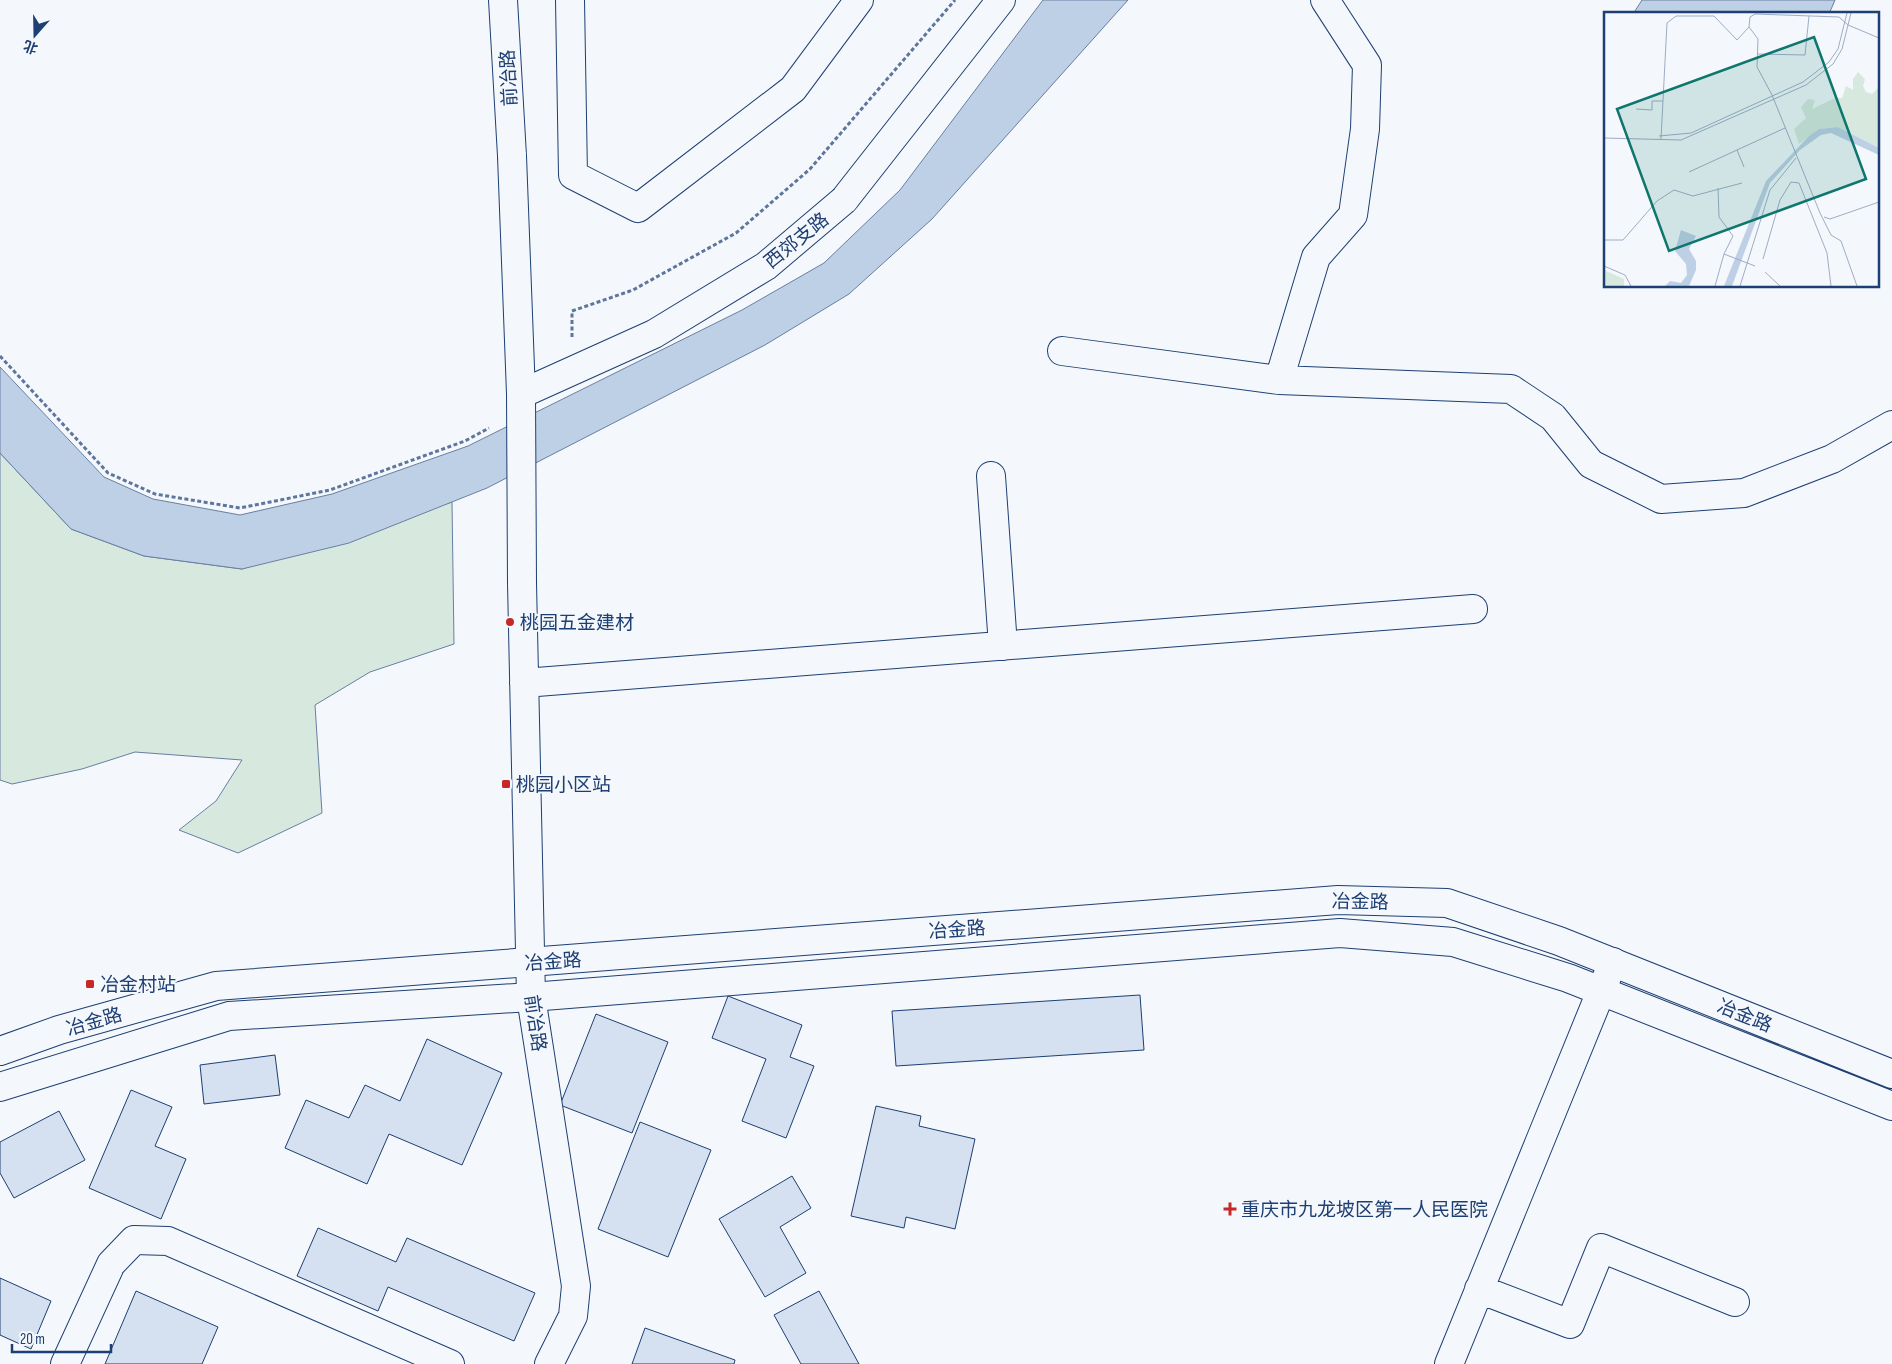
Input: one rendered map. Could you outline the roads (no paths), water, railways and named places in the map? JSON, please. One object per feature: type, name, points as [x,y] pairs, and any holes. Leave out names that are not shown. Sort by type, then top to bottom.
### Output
[{"type":"street","name":"前冶路","points":[[503,0],[512,156],[521,394],[522,584],[531,997],[576,1286],[573,1316],[549,1364]]},
{"type":"street","points":[[570,0],[573,175],[638,208],[794,89],[859,0]]},
{"type":"street","name":"西郊支路","points":[[521,394],[654,334],[766,266],[844,200],[1001,0]]},
{"type":"street","points":[[1279,380],[1316,257],[1354,215],[1365,129],[1366,65],[1325,0]]},
{"type":"street","points":[[1062,351],[1279,380],[1511,389],[1553,418],[1591,464],[1661,499],[1744,493],[1832,459],[1892,425]]},
{"type":"street","points":[[990,476],[1004,646]]},
{"type":"street","points":[[524,683],[1473,609]]},
{"type":"street","name":"冶金路","points":[[0,1051],[59,1030],[216,986],[1338,900],[1446,904],[1559,941],[1892,1074]]},
{"type":"street","name":"冶金路","points":[[0,1087],[229,1016],[531,997],[1340,933],[1452,942],[1568,978],[1892,1106]]},
{"type":"street","points":[[1448,1364],[1613,962]]},
{"type":"street","points":[[65,1364],[111,1264],[134,1240],[168,1241],[450,1364]]},
{"type":"street","points":[[1479,1289],[1570,1324],[1601,1248],[1735,1302]]},
{"type":"water","points":[[1043,0],[1128,0],[932,219],[849,294],[765,345],[487,488],[349,543],[242,569],[144,556],[71,529],[0,453],[0,367],[104,477],[153,499],[240,515],[332,494],[468,446],[742,310],[824,263],[900,190]]},
{"type":"water","points":[[1642,0],[1835,0],[1830,12],[1634,12]]},
{"type":"place","name":"桃园五金建材","points":[[510,622]]},
{"type":"place","name":"桃园小区站","points":[[506,784]]},
{"type":"place","name":"冶金村站","points":[[90,984]]},
{"type":"place","name":"重庆市九龙坡区第一人民医院","points":[[1230,1209]]}]
